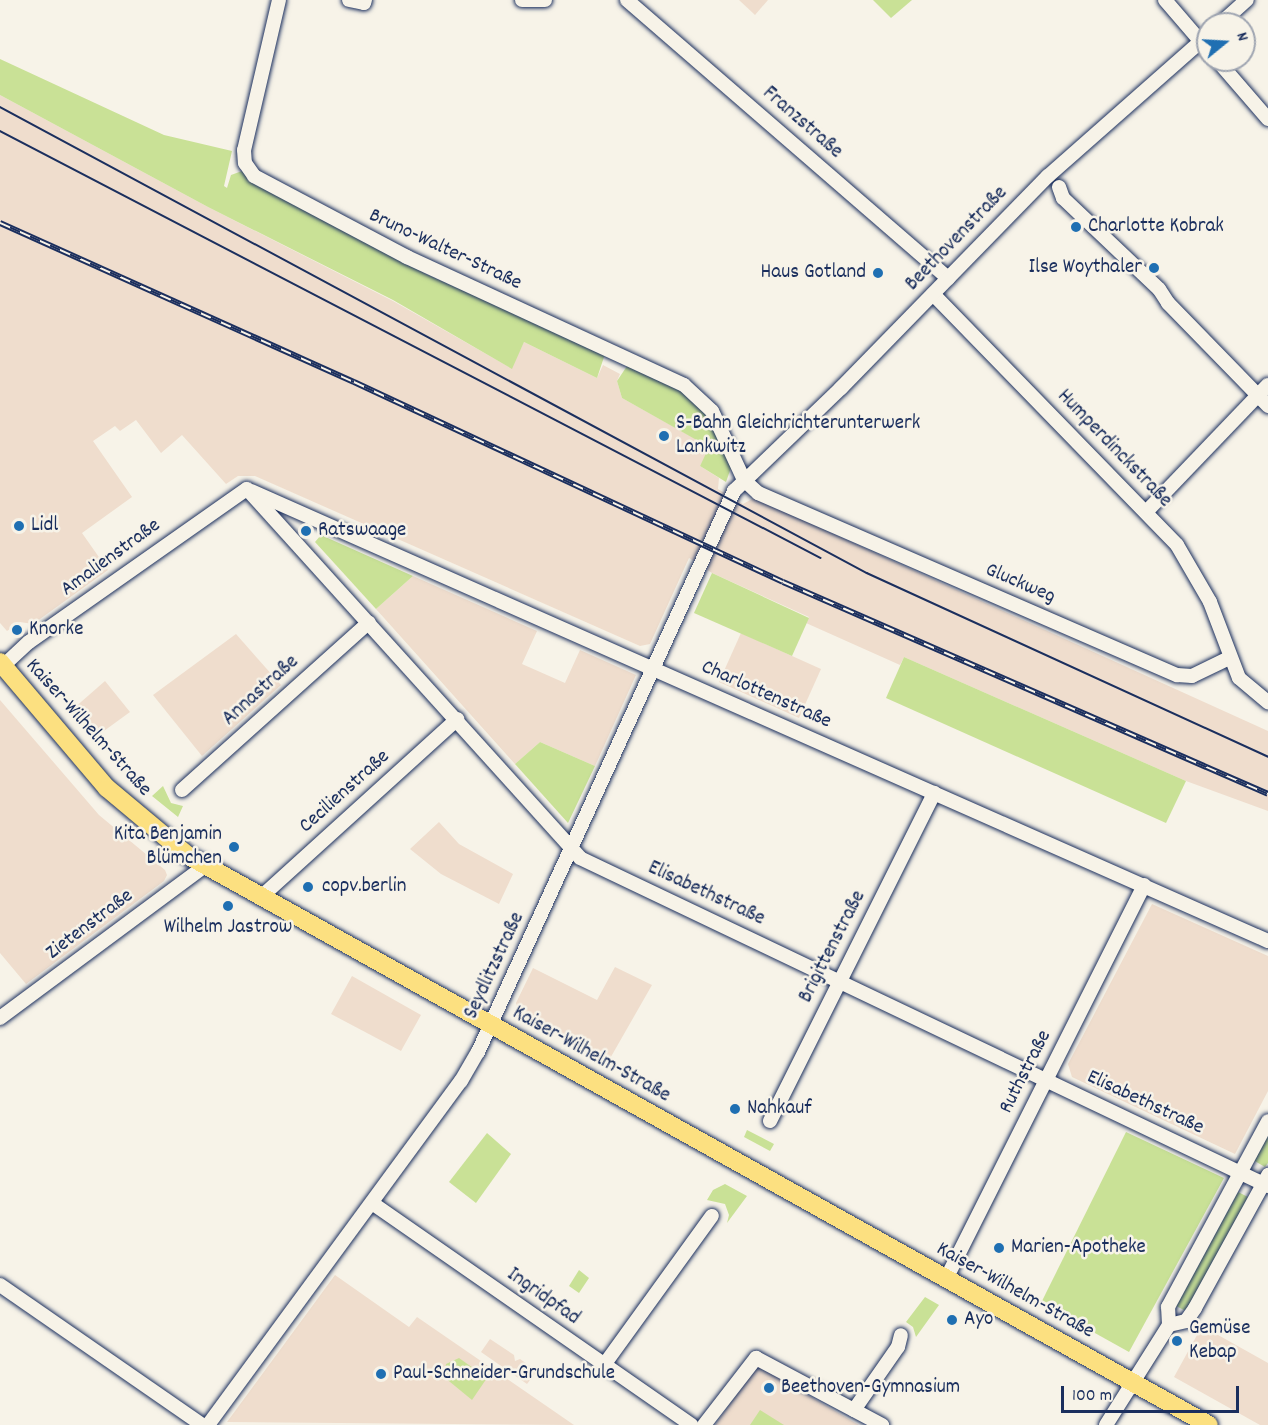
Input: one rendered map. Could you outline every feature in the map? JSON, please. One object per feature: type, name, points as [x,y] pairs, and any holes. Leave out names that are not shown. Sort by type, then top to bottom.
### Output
[{"type":"main road","name":"Kaiser-Wilhelm-Straße","points":[[2,664],[112,793],[156,832],[205,866],[1209,1425]]},
{"type":"street","name":"Bruno-Walter-Straße","points":[[279,0],[244,150],[245,163],[254,176],[407,258],[684,385],[718,422],[744,480]]},
{"type":"street","points":[[349,0],[364,3],[365,0]]},
{"type":"street","points":[[522,0],[545,0]]},
{"type":"street","name":"Franzstraße","points":[[627,0],[948,278]]},
{"type":"street","points":[[1165,0],[1196,32]]},
{"type":"street","points":[[1234,12],[1247,0]]},
{"type":"street","name":"Beethovenstraße","points":[[744,480],[933,294],[1048,176],[1196,50]]},
{"type":"street","points":[[1227,72],[1268,119]]},
{"type":"street","points":[[1048,176],[1059,187],[1063,198],[1101,236],[1110,239],[1265,394],[1146,512]]},
{"type":"street","name":"Humperdinckstraße","points":[[933,294],[1177,545],[1196,574],[1229,658]]},
{"type":"street","name":"Seydlitzstraße","points":[[208,1425],[461,1081],[491,1026],[734,491],[744,480]]},
{"type":"street","name":"Gluckweg","points":[[744,480],[758,493],[1166,670],[1192,676],[1229,658]]},
{"type":"street","name":"Charlottenstraße","points":[[247,489],[1268,940]]},
{"type":"street","name":"Elisabethstraße","points":[[247,489],[457,719],[580,858],[1241,1173],[1266,1181]]},
{"type":"street","name":"Amalienstraße","points":[[2,664],[46,630],[247,489]]},
{"type":"street","name":"Annastraße","points":[[182,790],[369,622]]},
{"type":"street","points":[[1229,658],[1239,678],[1268,702]]},
{"type":"street","name":"Cecilienstraße","points":[[261,897],[457,719]]},
{"type":"street","name":"Brigittenstraße","points":[[770,1121],[934,793]]},
{"type":"street","name":"Zietenstraße","points":[[0,1018],[205,866]]},
{"type":"street","name":"Ruthstraße","points":[[946,1279],[1144,885]]},
{"type":"street","points":[[1106,1425],[1169,1325],[1168,1307],[1268,1121]]},
{"type":"street","points":[[1169,1325],[1186,1321],[1195,1308],[1266,1181]]},
{"type":"street","name":"Ingridpfad","points":[[372,1203],[691,1425]]},
{"type":"street","points":[[604,1365],[712,1216]]},
{"type":"street","points":[[0,1285],[202,1425]]},
{"type":"street","points":[[854,1410],[898,1347],[901,1335]]},
{"type":"street","points":[[704,1425],[756,1358],[882,1425]]},
{"type":"shaded area","points":[[739,0],[768,0],[755,15]]},
{"type":"shaded area","points":[[0,95],[208,207],[393,301],[511,368],[524,342],[597,378],[603,365],[620,374],[617,381],[622,398],[710,447],[700,466],[719,478],[718,489],[743,504],[754,498],[1268,731],[1268,811],[1186,781],[904,657],[900,665],[806,623],[809,617],[712,573],[689,558],[650,644],[640,646],[255,476],[238,476],[226,484],[182,435],[161,453],[136,420],[120,431],[115,426],[93,441],[132,497],[82,533],[108,570],[33,624],[20,622],[7,631],[0,623]]},
{"type":"shaded area","points":[[413,576],[537,631],[522,664],[565,683],[580,650],[636,675],[595,766],[540,742],[515,764],[376,609]]},
{"type":"shaded area","points":[[741,633],[821,669],[799,718],[719,682]]},
{"type":"shaded area","points":[[236,634],[281,685],[202,756],[153,695]]},
{"type":"shaded area","points":[[105,681],[130,712],[97,736],[73,709]]},
{"type":"shaded area","points":[[0,700],[99,815],[165,870],[167,875],[164,881],[26,984],[0,953]]},
{"type":"shaded area","points":[[439,822],[459,844],[513,874],[499,904],[441,874],[410,849]]},
{"type":"shaded area","points":[[1152,904],[1268,956],[1268,1091],[1235,1154],[1072,1077],[1068,1064]]},
{"type":"shaded area","points":[[615,967],[652,985],[608,1062],[518,1010],[516,1003],[533,968],[597,1000]]},
{"type":"shaded area","points":[[352,976],[421,1015],[401,1051],[331,1014]]},
{"type":"shaded area","name":"Paul-Schneider-Grundschule","points":[[335,1275],[409,1327],[417,1317],[574,1425],[227,1422]]},
{"type":"shaded area","points":[[1202,1326],[1268,1363],[1268,1425],[1260,1425],[1174,1377]]},
{"type":"shaded area","points":[[490,1339],[514,1355],[515,1361],[520,1359],[537,1371],[527,1384],[481,1352]]},
{"type":"shaded area","name":"Beethoven-Gymnasium","points":[[758,1365],[770,1373],[859,1425],[715,1425]]},
{"type":"green space","points":[[873,0],[912,0],[891,18]]},
{"type":"green space","points":[[0,59],[164,135],[232,151],[224,186],[227,188],[231,175],[242,171],[250,181],[426,274],[605,354],[597,378],[524,342],[512,369],[393,300],[208,207],[0,95]]},
{"type":"green space","points":[[627,366],[676,386],[709,415],[732,465],[726,482],[700,466],[709,447],[622,398],[617,381]]},
{"type":"green space","points":[[321,535],[413,576],[376,609],[315,542]]},
{"type":"green space","points":[[712,573],[809,618],[792,656],[694,613]]},
{"type":"green space","points":[[904,657],[1186,781],[1166,823],[886,698]]},
{"type":"green space","points":[[540,742],[595,766],[568,823],[515,764]]},
{"type":"green space","points":[[163,786],[171,803],[183,806],[178,817],[152,796]]},
{"type":"green space","points":[[747,1130],[774,1144],[770,1151],[744,1137]]},
{"type":"green space","points":[[1268,1131],[1268,1163],[1265,1167],[1253,1160]]},
{"type":"green space","points":[[1126,1132],[1224,1178],[1129,1352],[1041,1303]]},
{"type":"green space","points":[[487,1133],[511,1154],[476,1203],[449,1182]]},
{"type":"green space","points":[[725,1184],[747,1196],[727,1223],[729,1215],[725,1204],[707,1200],[713,1190]]},
{"type":"green space","points":[[1238,1192],[1248,1197],[1186,1311],[1176,1306]]},
{"type":"green space","points":[[579,1270],[589,1278],[579,1293],[569,1286]]},
{"type":"green space","points":[[925,1297],[939,1305],[916,1337],[913,1327],[906,1322]]},
{"type":"green space","points":[[459,1358],[487,1378],[472,1400],[444,1377],[446,1364]]},
{"type":"green space","points":[[760,1410],[784,1425],[750,1425]]},
{"type":"tram line","points":[[0,107],[867,573],[1268,757]]},
{"type":"tram line","points":[[0,131],[821,558]]},
{"type":"railway","points":[[0,223],[354,382],[783,582],[1268,794]]},
{"type":"place","name":"Charlotte Kobrak","points":[[1076,227]]},
{"type":"place","name":"Ilse Woythaler","points":[[1154,268]]},
{"type":"place","name":"Haus Gotland","points":[[878,273]]},
{"type":"place","name":"S-Bahn Gleichrichterunterwerk Lankwitz","points":[[664,436]]},
{"type":"place","name":"Lidl","points":[[19,526]]},
{"type":"place","name":"Ratswaage","points":[[306,531]]},
{"type":"place","name":"Knorke","points":[[17,630]]},
{"type":"place","name":"Kita Benjamin Blümchen","points":[[234,847]]},
{"type":"place","name":"copv.berlin","points":[[308,887]]},
{"type":"place","name":"Wilhelm Jastrow","points":[[228,906]]},
{"type":"place","name":"Nahkauf","points":[[735,1109]]},
{"type":"place","name":"Marien-Apotheke","points":[[999,1248]]},
{"type":"place","name":"Ayo","points":[[952,1320]]},
{"type":"place","name":"Gemüse Kebap","points":[[1177,1341]]},
{"type":"place","name":"Paul-Schneider-Grundschule","points":[[381,1374]]},
{"type":"place","name":"Beethoven-Gymnasium","points":[[769,1388]]}]
